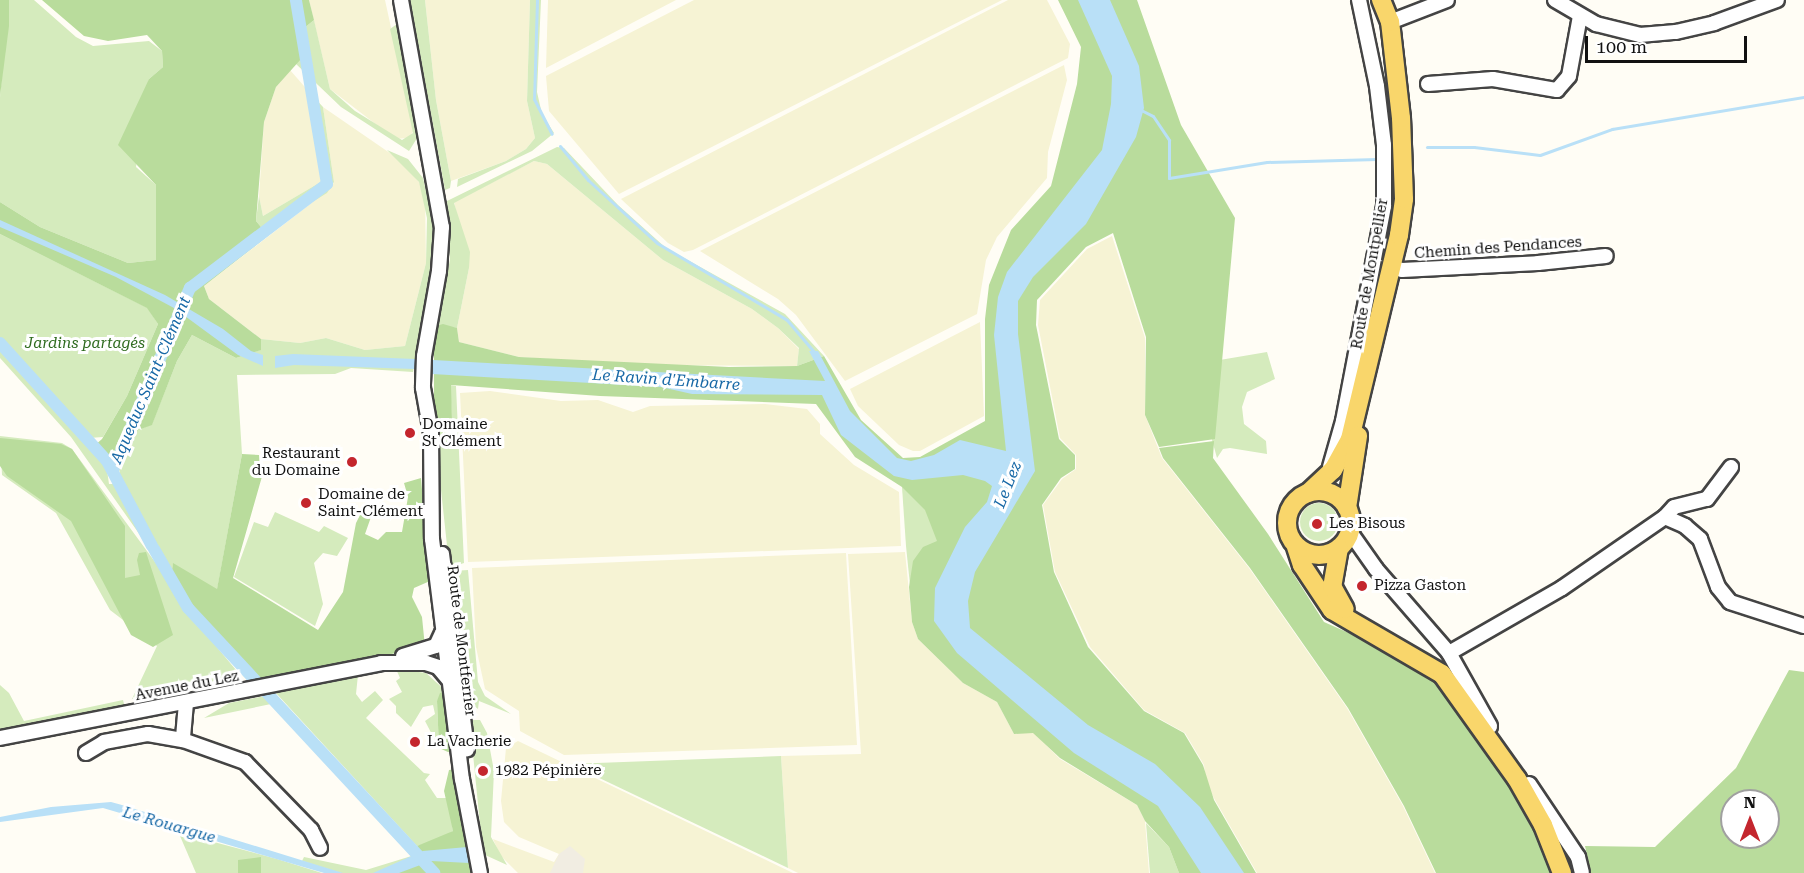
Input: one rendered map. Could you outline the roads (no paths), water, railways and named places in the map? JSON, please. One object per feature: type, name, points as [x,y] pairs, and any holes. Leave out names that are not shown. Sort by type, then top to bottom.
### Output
[{"type":"main road","name":"Route de Montpellier","points":[[1308,493],[1328,475],[1350,440],[1364,391],[1392,267],[1404,199],[1401,118],[1390,22],[1381,0]]},
{"type":"main road","name":"Route de Montpellier","points":[[1347,508],[1364,391]]},
{"type":"main road","points":[[1364,631],[1338,602],[1332,586],[1339,548],[1350,532],[1347,508],[1326,492],[1308,493],[1288,512],[1287,531],[1302,565],[1332,610],[1364,631],[1416,656],[1442,674],[1517,780],[1543,825],[1562,873]]},
{"type":"main road","points":[[1296,547],[1322,556],[1339,548]]},
{"type":"street","name":"Route de Montferrier","points":[[401,0],[442,227],[439,271],[424,356],[423,381],[429,407],[432,495],[449,655],[448,680],[465,794],[473,826]]},
{"type":"street","name":"Route de Montpellier","points":[[1328,475],[1342,421],[1385,196],[1384,145],[1377,86],[1359,0]]},
{"type":"street","points":[[1555,0],[1580,15],[1617,32],[1658,35],[1714,23],[1759,3],[1776,0]]},
{"type":"street","points":[[1390,22],[1439,1]]},
{"type":"street","points":[[1428,84],[1493,79],[1557,90],[1569,76],[1580,15]]},
{"type":"street","name":"Chemin des Pendances","points":[[1392,267],[1402,270],[1538,263],[1606,256]]},
{"type":"street","points":[[1449,653],[1562,588],[1665,517],[1674,507],[1707,499],[1731,467]]},
{"type":"street","name":"Route de Montferrier","points":[[432,495],[432,539],[442,630],[460,690],[473,826],[480,871]]},
{"type":"street","points":[[1665,517],[1685,526],[1700,539],[1718,587],[1730,602],[1804,626]]},
{"type":"street","points":[[1350,532],[1370,562],[1449,653],[1480,712],[1578,857],[1582,873]]},
{"type":"street","points":[[442,630],[439,644],[427,656],[442,669],[448,680]]},
{"type":"street","name":"Avenue du Lez","points":[[0,738],[381,663],[449,655]]},
{"type":"street","points":[[183,740],[186,703]]},
{"type":"street","points":[[86,753],[104,742],[148,734],[183,740],[245,762],[310,830],[320,848]]},
{"type":"water","points":[[1078,0],[1110,0],[1139,66],[1144,108],[1136,137],[1086,224],[1033,277],[1018,301],[1018,334],[1035,471],[975,572],[968,601],[970,628],[1088,725],[1155,764],[1200,807],[1244,873],[1201,873],[1158,806],[1074,753],[957,653],[934,621],[935,588],[965,527],[987,502],[992,486],[985,481],[963,475],[912,480],[894,476],[841,435],[822,395],[692,394],[661,387],[432,374],[433,360],[825,381],[809,351],[818,351],[850,411],[897,458],[911,461],[934,455],[960,440],[1006,451],[994,335],[998,297],[1007,272],[1102,150],[1111,104],[1112,76]]},
{"type":"water","points":[[0,220],[165,295],[223,329],[251,351],[263,355],[263,366],[238,355],[174,308],[116,277],[0,227]]},
{"type":"water","points":[[293,354],[415,359],[415,369],[294,365],[275,368],[275,356]]},
{"type":"water","name":"Le Rouargue","points":[[111,802],[343,873],[324,873],[103,808],[0,822],[0,817],[51,807]]},
{"type":"water","points":[[467,847],[469,863],[431,861],[399,873],[373,873],[423,851]]},
{"type":"waterway","name":"Aqueduc Saint-Clément","points":[[113,470],[190,288],[327,184],[296,0]]},
{"type":"waterway","points":[[537,0],[534,99],[552,134]]},
{"type":"waterway","points":[[1427,147],[1474,147],[1540,155],[1612,129],[1804,97]]},
{"type":"waterway","points":[[1141,110],[1153,116],[1169,140],[1169,178],[1267,162],[1377,159]]},
{"type":"waterway","points":[[560,146],[588,180],[657,243],[787,320],[814,352]]},
{"type":"waterway","name":"Aqueduc Saint-Clément","points":[[0,343],[107,461],[152,546]]},
{"type":"waterway","name":"Aqueduc Saint-Clément","points":[[154,549],[188,608],[434,873]]},
{"type":"place","name":"Domaine St Clément","points":[[410,433]]},
{"type":"place","name":"Restaurant du Domaine","points":[[352,462]]},
{"type":"place","name":"Domaine de Saint-Clément","points":[[306,503]]},
{"type":"place","name":"Les Bisous","points":[[1317,524]]},
{"type":"place","name":"Pizza Gaston","points":[[1362,586]]},
{"type":"place","name":"La Vacherie","points":[[415,742]]},
{"type":"place","name":"1982 Pépinière","points":[[483,771]]},
{"type":"park label","name":"Jardins partagés","points":[[85,344]]},
{"type":"water label","name":"Le Ravin d'Embarre","points":[[666,380]]},
{"type":"water label","name":"Le Lez","points":[[1008,485]]}]
